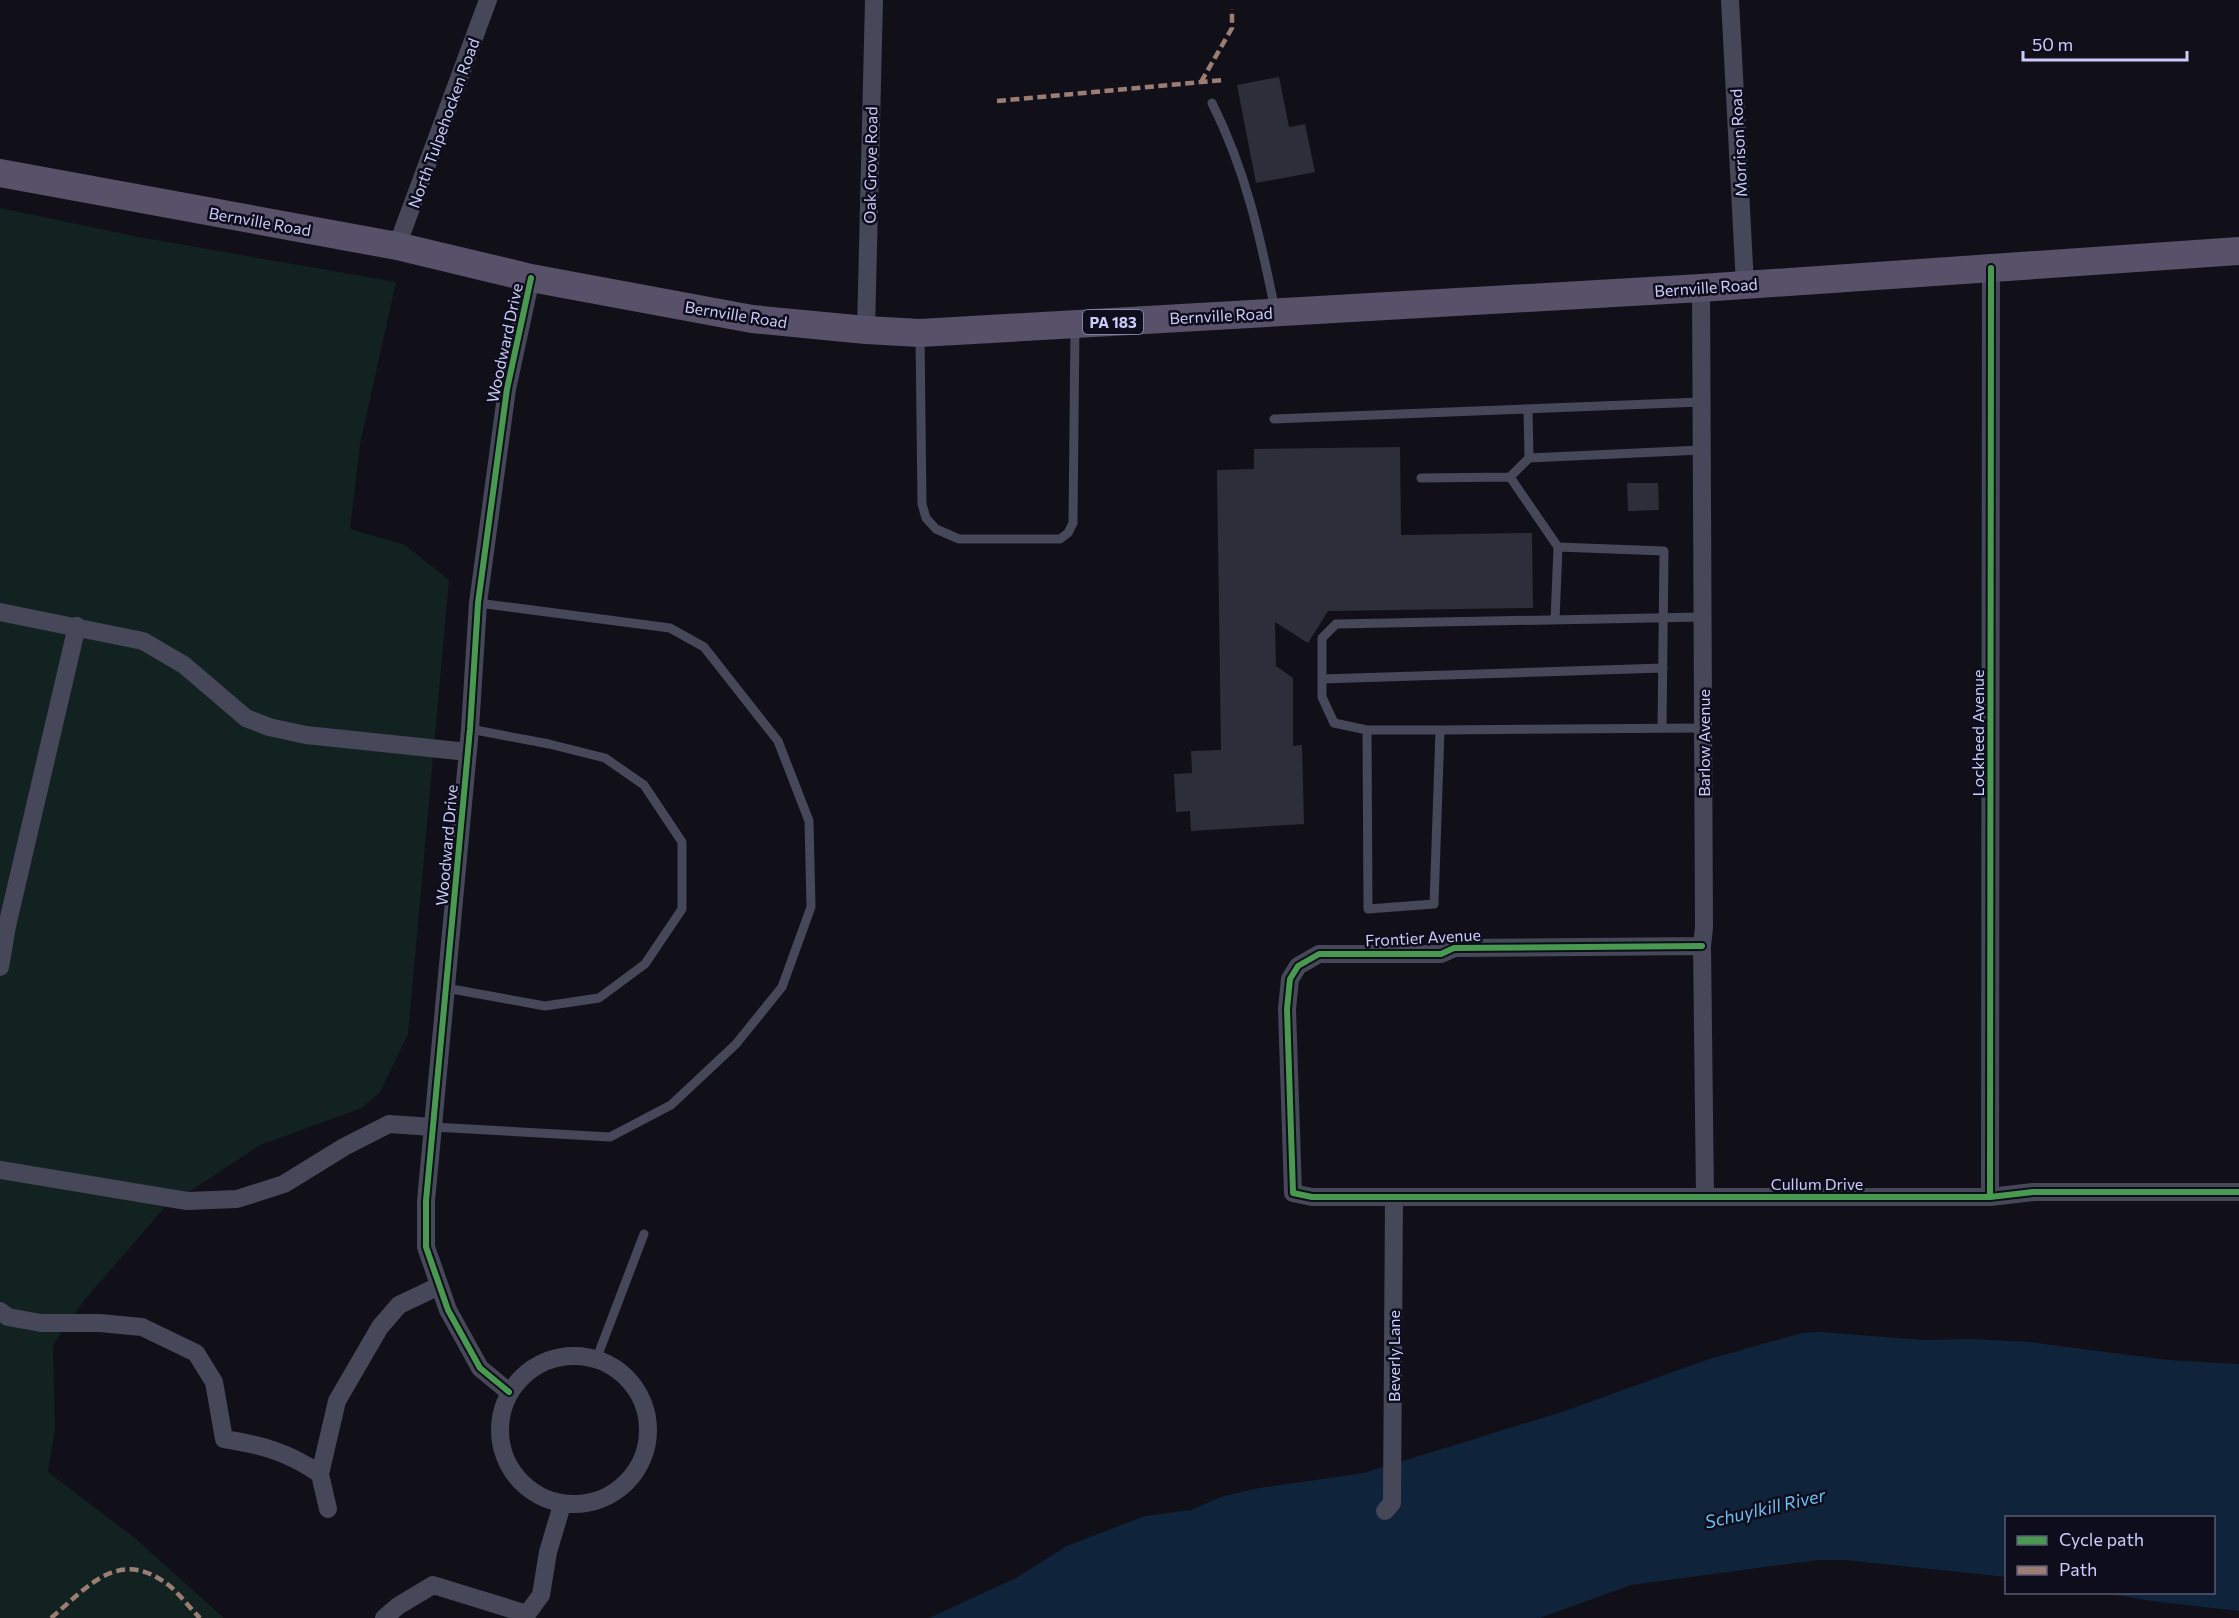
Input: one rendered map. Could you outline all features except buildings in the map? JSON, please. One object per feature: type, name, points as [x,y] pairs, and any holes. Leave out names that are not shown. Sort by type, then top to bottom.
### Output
[{"type":"main road","name":"Bernville Road","points":[[0,173],[397,246],[531,278],[752,319],[920,333],[1701,288],[2239,251]]},
{"type":"street","name":"North Tulpehocken Road","points":[[397,246],[488,0]]},
{"type":"street","name":"Oak Grove Road","points":[[866,330],[873,0]]},
{"type":"street","name":"Morrison Road","points":[[1730,0],[1745,285]]},
{"type":"street","name":"Lockheed Avenue","points":[[1990,268],[1990,1197]]},
{"type":"street","name":"Woodward Drive","points":[[509,1392],[480,1368],[448,1310],[426,1247],[426,1201],[470,729],[478,603],[507,389],[531,278]]},
{"type":"street","name":"Barlow Avenue","points":[[1701,288],[1704,927],[1702,946],[1705,1197]]},
{"type":"street","points":[[0,612],[143,641],[184,665],[246,718],[269,727],[306,735],[468,752]]},
{"type":"street","points":[[0,968],[7,926],[77,626]]},
{"type":"street","name":"Frontier Avenue","points":[[1394,1197],[1312,1197],[1293,1193],[1287,1009],[1290,979],[1298,966],[1319,954],[1441,954],[1454,948],[1702,946]]},
{"type":"street","points":[[0,1170],[187,1201],[237,1199],[284,1184],[344,1147],[389,1124],[433,1127]]},
{"type":"street","name":"Cullum Drive","points":[[1394,1197],[1990,1197],[2033,1192],[2239,1192]]},
{"type":"street","name":"Beverly Lane","points":[[1385,1511],[1392,1503],[1394,1197]]},
{"type":"street","points":[[328,1509],[320,1474],[337,1401],[380,1327],[399,1305],[439,1286]]},
{"type":"street","points":[[0,1311],[8,1317],[41,1323],[100,1323],[142,1328],[196,1353],[214,1382],[224,1439],[261,1445],[301,1461],[320,1474]]},
{"type":"street","points":[[585,1356],[596,1360],[612,1366],[634,1385],[646,1412],[648,1441],[638,1469],[618,1491],[592,1503],[562,1505],[535,1495],[513,1475],[501,1449],[499,1419],[509,1392],[529,1370],[555,1357],[585,1356]]},
{"type":"street","points":[[384,1618],[398,1606],[433,1585],[526,1614],[541,1595],[548,1552],[562,1505]]},
{"type":"lane","points":[[1212,103],[1226,132],[1249,193],[1275,312]]},
{"type":"lane","points":[[920,333],[922,504],[926,518],[936,529],[958,539],[1060,539],[1068,533],[1073,523],[1075,324]]},
{"type":"lane","points":[[1274,419],[1701,402]]},
{"type":"lane","points":[[1528,409],[1529,458]]},
{"type":"lane","points":[[1421,478],[1510,477],[1529,458],[1701,450]]},
{"type":"lane","points":[[1510,477],[1558,546],[1556,620]]},
{"type":"lane","points":[[1558,546],[1664,551],[1662,728]]},
{"type":"lane","points":[[433,1127],[610,1137],[671,1105],[736,1044],[782,987],[811,907],[809,820],[778,741],[704,646],[670,628],[478,603]]},
{"type":"lane","points":[[1702,617],[1336,624],[1322,638],[1322,697],[1334,723],[1367,730],[1703,728]]},
{"type":"lane","points":[[1322,679],[1663,668]]},
{"type":"lane","points":[[446,988],[545,1006],[599,998],[645,964],[682,909],[682,842],[644,785],[605,758],[549,744],[470,729]]},
{"type":"lane","points":[[1367,730],[1368,909],[1434,904],[1440,730]]},
{"type":"lane","points":[[596,1360],[644,1234]]},
{"type":"shaded area","points":[[0,208],[139,237],[396,282],[360,444],[350,529],[405,545],[449,580],[408,1034],[380,1092],[362,1108],[260,1145],[164,1208],[82,1303],[53,1345],[55,1429],[48,1472],[136,1539],[224,1618],[0,1618]]},
{"type":"water","name":"Schuylkill River","points":[[1820,1332],[1923,1340],[1973,1339],[2028,1342],[2168,1360],[2239,1364],[2239,1611],[2111,1594],[2215,1594],[2215,1516],[2005,1516],[2005,1577],[1845,1560],[1818,1560],[1631,1585],[1540,1618],[929,1618],[1016,1578],[1067,1546],[1145,1516],[1191,1510],[1221,1497],[1259,1488],[1364,1473],[1565,1411],[1709,1359],[1802,1333]]},
{"type":"marked path","points":[[1201,82],[1232,28],[1232,9]]},
{"type":"marked path","points":[[997,101],[1223,80]]},
{"type":"marked path","points":[[51,1618],[93,1583],[121,1570],[136,1570],[153,1575],[171,1587],[200,1618]]},
{"type":"cycle path","points":[[1990,1197],[1991,268]]},
{"type":"cycle path","points":[[509,1392],[480,1368],[448,1310],[426,1247],[426,1201],[470,729],[478,603],[507,389],[531,278]]},
{"type":"cycle path","points":[[1702,946],[1454,948],[1441,954],[1319,954],[1298,966],[1290,979],[1287,1009],[1293,1193],[1312,1197],[1990,1197],[2033,1192],[2239,1192]]}]
